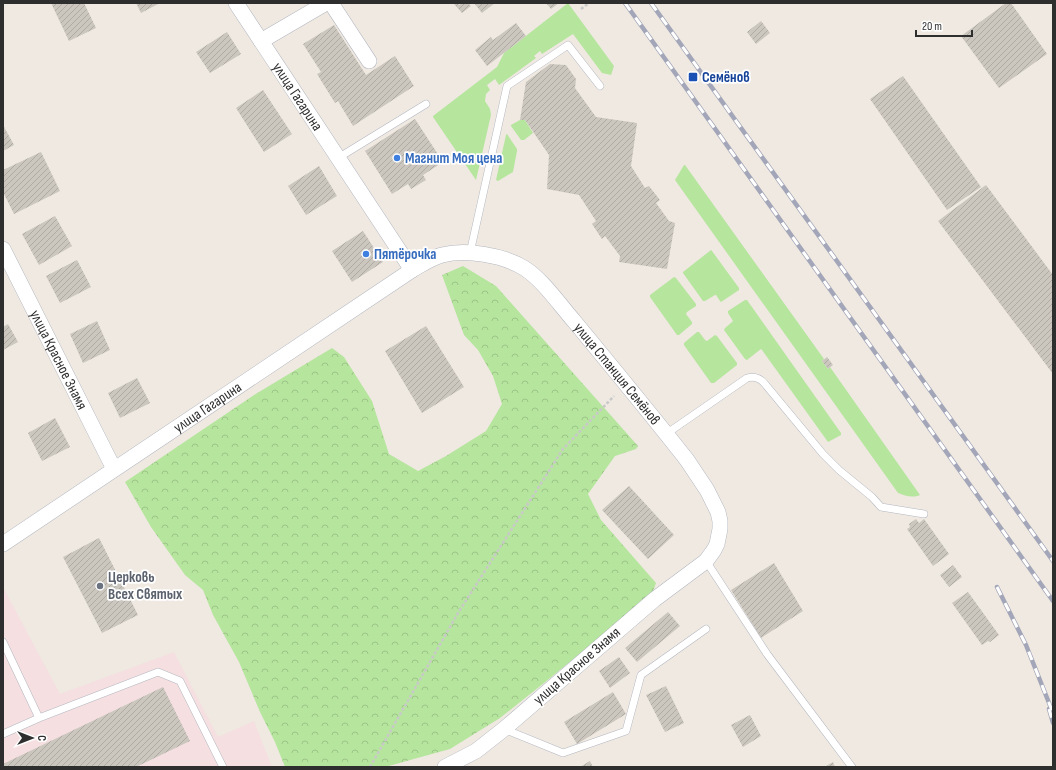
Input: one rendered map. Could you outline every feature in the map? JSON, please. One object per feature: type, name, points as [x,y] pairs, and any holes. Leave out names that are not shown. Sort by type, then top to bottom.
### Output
[{"type":"street","name":"улица Гагарина","points":[[236,3],[412,270]]},
{"type":"street","points":[[261,41],[326,3]]},
{"type":"street","points":[[331,3],[369,61]]},
{"type":"street","name":"улица Красное Знамя","points":[[3,249],[114,469]]},
{"type":"street","name":"улица Станция Семёнов","points":[[442,255],[470,253],[508,260],[524,268],[536,278],[626,384],[700,478],[718,512],[720,521],[719,537],[714,550],[706,561]]},
{"type":"street","name":"улица Гагарина","points":[[3,544],[412,270],[442,255]]},
{"type":"street","name":"улица Красное Знамя","points":[[445,767],[476,751],[504,730],[655,599],[706,561]]},
{"type":"lane","points":[[470,253],[507,86],[568,45],[600,86]]},
{"type":"lane","points":[[338,158],[426,104]]},
{"type":"lane","points":[[666,434],[746,378],[757,378],[766,384],[823,454],[839,470],[872,497],[881,507],[924,514]]},
{"type":"lane","points":[[706,561],[767,654],[852,767]]},
{"type":"lane","points":[[504,730],[563,753],[626,731],[641,675],[706,629]]},
{"type":"lane","points":[[3,642],[39,718]]},
{"type":"lane","points":[[3,734],[39,718],[158,672],[180,681],[223,767]]},
{"type":"path","points":[[581,9],[589,3]]},
{"type":"path","points":[[370,767],[458,614],[563,449],[626,384]]},
{"type":"shaded area","points":[[3,587],[60,694],[174,652],[218,737],[254,721],[272,767],[3,767]]},
{"type":"green space","points":[[568,3],[614,66],[611,75],[602,73],[573,34],[542,54],[540,51],[534,56],[536,58],[499,85],[495,79],[487,85],[490,90],[486,94],[485,101],[490,109],[491,115],[476,180],[433,116],[497,67],[504,53]]},
{"type":"green space","points":[[520,120],[525,120],[533,133],[524,140],[521,140],[511,126]]},
{"type":"green space","points":[[507,134],[517,149],[513,172],[498,181],[496,180]]},
{"type":"green space","points":[[684,165],[824,359],[822,361],[828,369],[830,367],[920,495],[909,496],[898,493],[675,180]]},
{"type":"green space","points":[[711,250],[739,288],[739,290],[721,302],[716,295],[703,301],[683,273]]},
{"type":"green space","points":[[463,266],[496,286],[638,446],[636,449],[615,456],[588,494],[601,520],[656,583],[652,594],[633,608],[544,683],[500,718],[450,749],[385,767],[285,767],[239,662],[213,615],[203,590],[185,575],[151,527],[125,482],[254,395],[332,348],[344,357],[372,401],[389,454],[418,471],[446,456],[486,431],[502,404],[493,376],[478,350],[464,335],[442,275]]},
{"type":"green space","points":[[674,277],[696,304],[696,306],[686,314],[692,324],[679,335],[677,335],[650,297],[650,295]]},
{"type":"green space","points":[[747,300],[841,435],[828,442],[762,350],[761,349],[747,360],[745,359],[724,330],[733,321],[728,311]]},
{"type":"green space","points":[[699,332],[707,341],[715,335],[717,336],[737,363],[737,365],[714,383],[711,383],[684,345],[684,343]]},
{"type":"building","points":[[51,3],[84,3],[96,28],[69,41]]},
{"type":"building","points":[[136,3],[160,3],[141,13]]},
{"type":"building","points":[[456,3],[459,5],[462,3],[468,3],[471,6],[462,13],[454,4]]},
{"type":"building","points":[[474,3],[495,3],[482,13]]},
{"type":"building","points":[[546,3],[559,3],[551,9]]},
{"type":"building","points":[[1006,3],[1011,3],[1047,54],[999,88],[961,36]]},
{"type":"building","points":[[761,21],[770,33],[756,44],[747,32]]},
{"type":"building","points":[[516,23],[526,36],[487,66],[475,50],[491,37],[493,40]]},
{"type":"building","points":[[334,25],[366,75],[395,56],[414,86],[353,126],[338,101],[335,103],[317,74],[321,72],[303,44]]},
{"type":"building","points":[[227,32],[241,54],[210,73],[196,52]]},
{"type":"building","points":[[550,64],[566,65],[576,79],[575,88],[596,117],[637,123],[631,166],[645,188],[649,186],[660,200],[656,203],[669,221],[675,223],[667,269],[619,262],[620,256],[605,236],[602,239],[592,224],[596,221],[579,195],[547,189],[549,155],[525,120],[520,120],[526,82]]},
{"type":"building","points":[[903,76],[981,187],[947,210],[870,99]]},
{"type":"building","points":[[263,90],[292,134],[264,152],[236,108]]},
{"type":"building","points":[[415,119],[443,162],[423,175],[426,180],[411,189],[408,184],[392,194],[365,151]]},
{"type":"building","points":[[3,125],[14,145],[3,151]]},
{"type":"building","points":[[41,152],[60,191],[14,214],[3,192],[3,170]]},
{"type":"building","points":[[319,166],[337,196],[306,215],[288,186]]},
{"type":"building","points":[[986,185],[1053,275],[1053,374],[938,221]]},
{"type":"building","points":[[55,216],[72,246],[39,265],[22,234]]},
{"type":"building","points":[[363,231],[383,262],[352,282],[332,251]]},
{"type":"building","points":[[77,260],[91,287],[60,303],[46,276]]},
{"type":"building","points":[[97,321],[110,350],[83,363],[70,334]]},
{"type":"building","points":[[8,324],[18,342],[3,350],[3,327]]},
{"type":"building","points":[[426,326],[464,387],[422,413],[385,351]]},
{"type":"building","points":[[827,357],[833,365],[828,369],[822,361]]},
{"type":"building","points":[[137,378],[150,403],[120,418],[108,393]]},
{"type":"building","points":[[55,418],[70,447],[42,461],[28,433]]},
{"type":"building","points":[[629,486],[674,535],[648,559],[602,510]]},
{"type":"building","points":[[916,519],[919,523],[924,519],[949,554],[933,566],[907,529],[910,527],[909,524]]},
{"type":"building","name":"Церковь Всех Святых","points":[[99,538],[138,615],[102,633],[63,557]]},
{"type":"building","points":[[774,563],[803,611],[761,638],[731,590]]},
{"type":"building","points":[[953,565],[962,577],[949,587],[940,575]]},
{"type":"building","points":[[968,592],[999,635],[990,642],[988,641],[982,645],[952,603]]},
{"type":"building","points":[[668,612],[680,626],[637,662],[625,648]]},
{"type":"building","points":[[619,657],[630,673],[610,688],[599,671]]},
{"type":"building","points":[[666,686],[684,723],[665,732],[646,695]]},
{"type":"building","points":[[163,687],[190,741],[136,767],[3,767],[3,764]]},
{"type":"building","points":[[613,692],[626,714],[577,744],[564,722]]},
{"type":"building","points":[[750,715],[761,736],[743,747],[731,725]]},
{"type":"building","points":[[590,761],[593,767],[580,767]]},
{"type":"building","points":[[833,762],[835,767],[824,767]]},
{"type":"railway","points":[[625,3],[1053,601]]},
{"type":"railway","points":[[651,3],[1053,561]]},
{"type":"railway","points":[[997,587],[1026,645],[1053,713]]},
{"type":"railway","points":[[1049,709],[1053,723]]},
{"type":"place","name":"Семёнов","points":[[693,77]]},
{"type":"place","name":"Магнит Моя цена","points":[[397,158]]},
{"type":"place","name":"Пятёрочка","points":[[366,254]]},
{"type":"place","name":"Церковь Всех Святых","points":[[100,586]]}]
